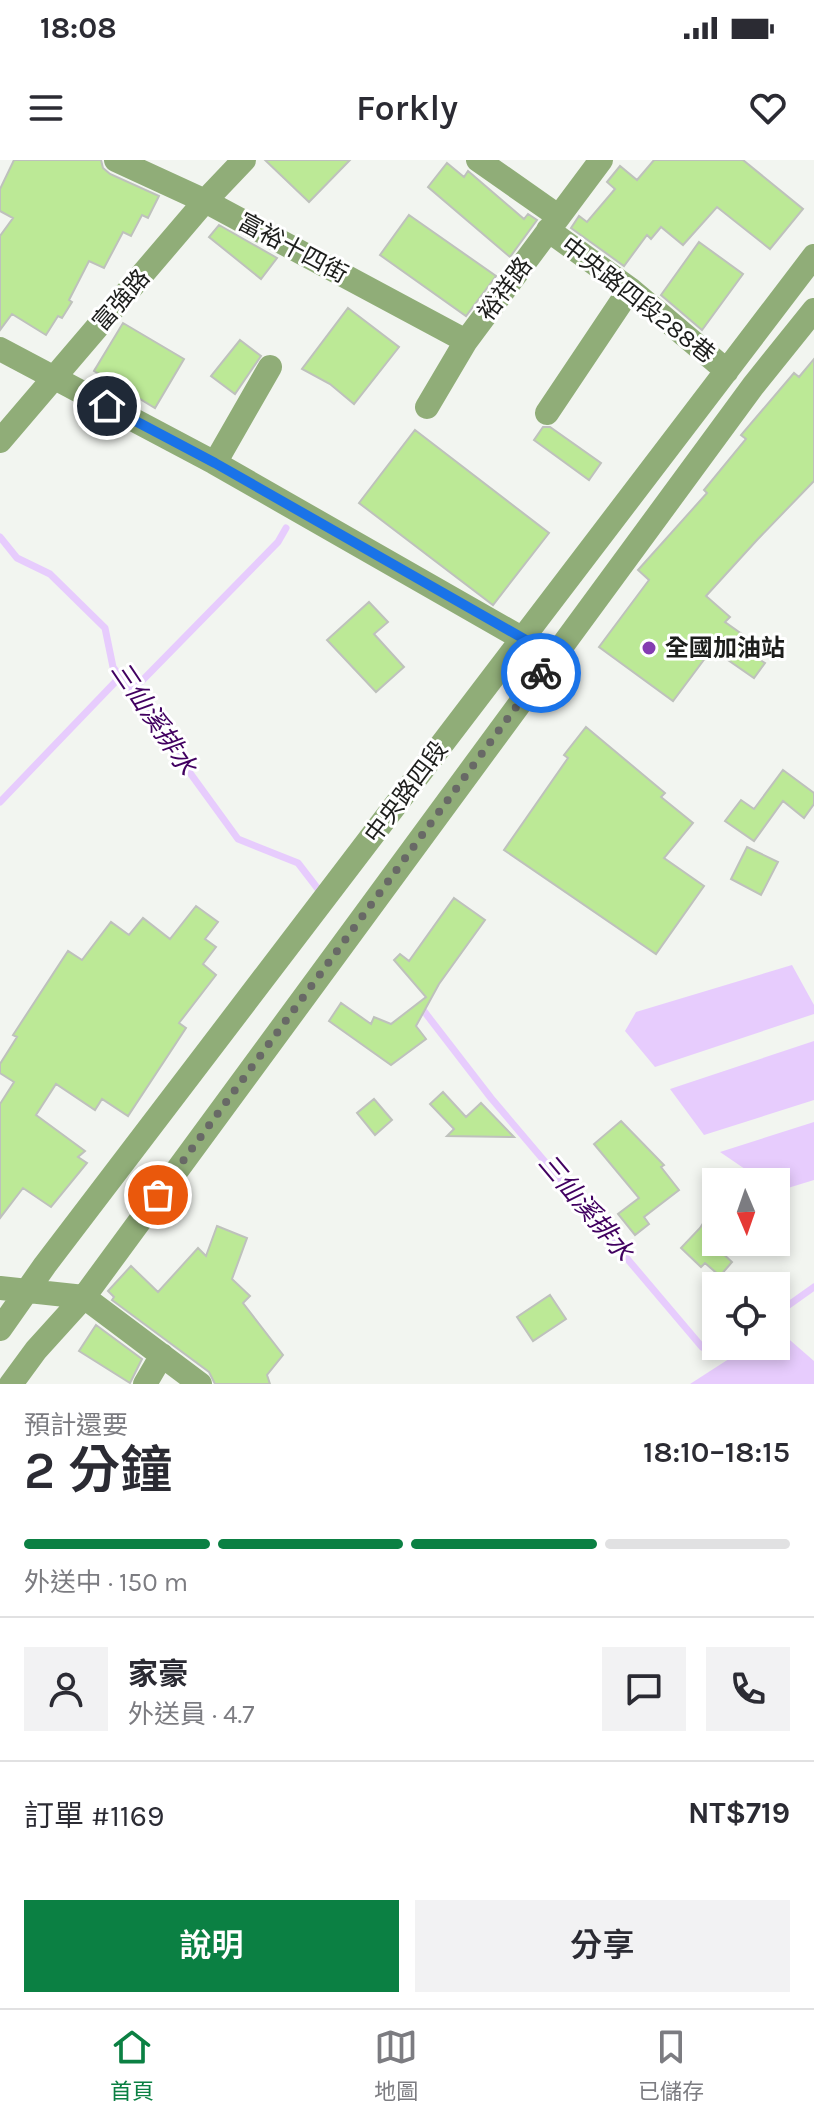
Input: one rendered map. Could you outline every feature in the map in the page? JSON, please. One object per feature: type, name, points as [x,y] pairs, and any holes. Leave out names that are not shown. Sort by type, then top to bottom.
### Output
[{"type":"street","name":"富裕十四街","points":[[116,160],[205,201],[466,341]]},
{"type":"street","name":"富強路","points":[[0,441],[205,201],[244,160]]},
{"type":"street","name":"中央路四段288巷","points":[[478,160],[727,371]]},
{"type":"street","name":"裕祥路","points":[[427,407],[466,341],[601,160]]},
{"type":"street","name":"中央路四段","points":[[0,1329],[54,1253],[814,256]]},
{"type":"street","points":[[547,413],[630,289]]},
{"type":"street","name":"中央路四段","points":[[11,1384],[36,1350],[84,1297],[753,386],[814,310]]},
{"type":"street","points":[[0,349],[215,463],[554,656]]},
{"type":"street","points":[[215,463],[270,367]]},
{"type":"street","points":[[0,1288],[84,1297],[200,1384]]},
{"type":"street","points":[[145,1384],[162,1355]]},
{"type":"shaded area","points":[[792,965],[814,1005],[814,1014],[655,1067],[625,1031],[636,1012]]},
{"type":"shaded area","points":[[814,1041],[814,1100],[704,1135],[670,1089]]},
{"type":"shaded area","points":[[814,1122],[814,1180],[790,1187],[790,1168],[743,1168],[720,1152]]},
{"type":"shaded area","points":[[790,1340],[814,1361],[814,1384],[690,1384],[727,1360],[790,1360]]},
{"type":"building","points":[[14,160],[101,160],[103,168],[110,174],[159,196],[148,218],[142,215],[131,236],[123,232],[104,268],[89,261],[69,300],[72,302],[46,335],[12,314],[0,330],[0,236],[13,218],[0,211],[0,189]]},
{"type":"building","points":[[265,160],[350,160],[309,202]]},
{"type":"building","points":[[654,160],[743,160],[803,209],[770,249],[717,207],[683,245],[661,227],[651,239],[647,235],[624,266],[571,228],[579,216],[587,222],[615,189],[607,182],[620,166],[637,180]]},
{"type":"building","points":[[447,163],[464,177],[468,171],[524,219],[528,214],[537,220],[510,257],[428,187]]},
{"type":"building","points":[[409,215],[496,276],[466,316],[380,255]]},
{"type":"building","points":[[219,225],[277,258],[261,279],[209,237]]},
{"type":"building","points":[[699,242],[743,274],[702,330],[661,295]]},
{"type":"building","points":[[348,308],[399,347],[354,404],[330,384],[302,369]]},
{"type":"building","points":[[123,323],[184,359],[155,408],[94,371]]},
{"type":"building","points":[[240,340],[261,356],[235,394],[211,376]]},
{"type":"building","points":[[814,359],[814,481],[706,596],[730,617],[725,622],[763,649],[757,658],[765,663],[754,678],[712,649],[673,701],[599,647],[649,580],[638,570],[707,493],[704,490],[746,439],[741,435],[794,373],[799,377]]},
{"type":"building","points":[[543,427],[550,427],[601,463],[589,480],[534,440]]},
{"type":"building","points":[[415,430],[549,533],[493,605],[359,503]]},
{"type":"building","points":[[369,602],[388,622],[374,634],[404,667],[376,692],[327,640]]},
{"type":"building","points":[[586,727],[665,793],[661,797],[693,823],[664,858],[704,886],[656,954],[504,850],[568,758],[564,755]]},
{"type":"building","points":[[783,770],[814,793],[814,804],[804,818],[783,801],[754,841],[725,821],[741,800],[754,809]]},
{"type":"building","points":[[747,847],[778,862],[761,895],[731,879]]},
{"type":"building","points":[[454,898],[485,920],[439,984],[416,1026],[426,1039],[391,1065],[329,1021],[341,1003],[371,1024],[374,1017],[391,1024],[426,997],[394,960],[400,954],[409,961]]},
{"type":"building","points":[[196,906],[218,922],[205,939],[216,947],[203,964],[216,975],[179,1023],[186,1028],[128,1116],[102,1099],[95,1110],[56,1084],[36,1115],[85,1151],[78,1157],[87,1163],[51,1207],[23,1188],[0,1218],[0,1104],[14,1082],[0,1073],[0,1064],[17,1037],[13,1035],[68,951],[82,960],[111,922],[129,935],[143,918],[170,939]]},
{"type":"building","points":[[443,1092],[466,1117],[481,1103],[514,1137],[447,1136],[454,1129],[430,1104]]},
{"type":"building","points":[[374,1099],[392,1120],[375,1135],[357,1113]]},
{"type":"building","points":[[621,1121],[664,1165],[661,1167],[679,1190],[644,1217],[649,1224],[635,1235],[618,1214],[639,1198],[594,1144]]},
{"type":"building","points":[[702,1225],[702,1256],[726,1256],[732,1262],[723,1272],[715,1272],[705,1263],[701,1267],[681,1248]]},
{"type":"building","points":[[217,1226],[247,1238],[232,1279],[250,1296],[243,1303],[283,1355],[267,1375],[270,1384],[215,1384],[209,1372],[112,1300],[114,1297],[108,1291],[131,1266],[158,1292],[198,1248],[206,1256]]},
{"type":"building","points":[[550,1295],[566,1319],[533,1341],[517,1317]]},
{"type":"building","points":[[96,1325],[142,1359],[130,1383],[79,1351]]},
{"type":"waterway","points":[[131,692],[278,542],[286,528]]},
{"type":"waterway","name":"三仙溪排水","points":[[0,537],[17,558],[50,574],[105,628],[113,667],[238,839],[298,863],[318,889]]},
{"type":"waterway","points":[[0,802],[120,677]]},
{"type":"waterway","name":"三仙溪排水","points":[[420,1006],[491,1098],[702,1347]]},
{"type":"waterway","name":"三仙溪排水","points":[[790,1304],[814,1287]]},
{"type":"way so far","points":[[158,1195],[541,673]]},
{"type":"place","name":"全國加油站","points":[[649,648]]},
{"type":"route","points":[[107,406],[215,463],[554,656],[541,673]]}]
